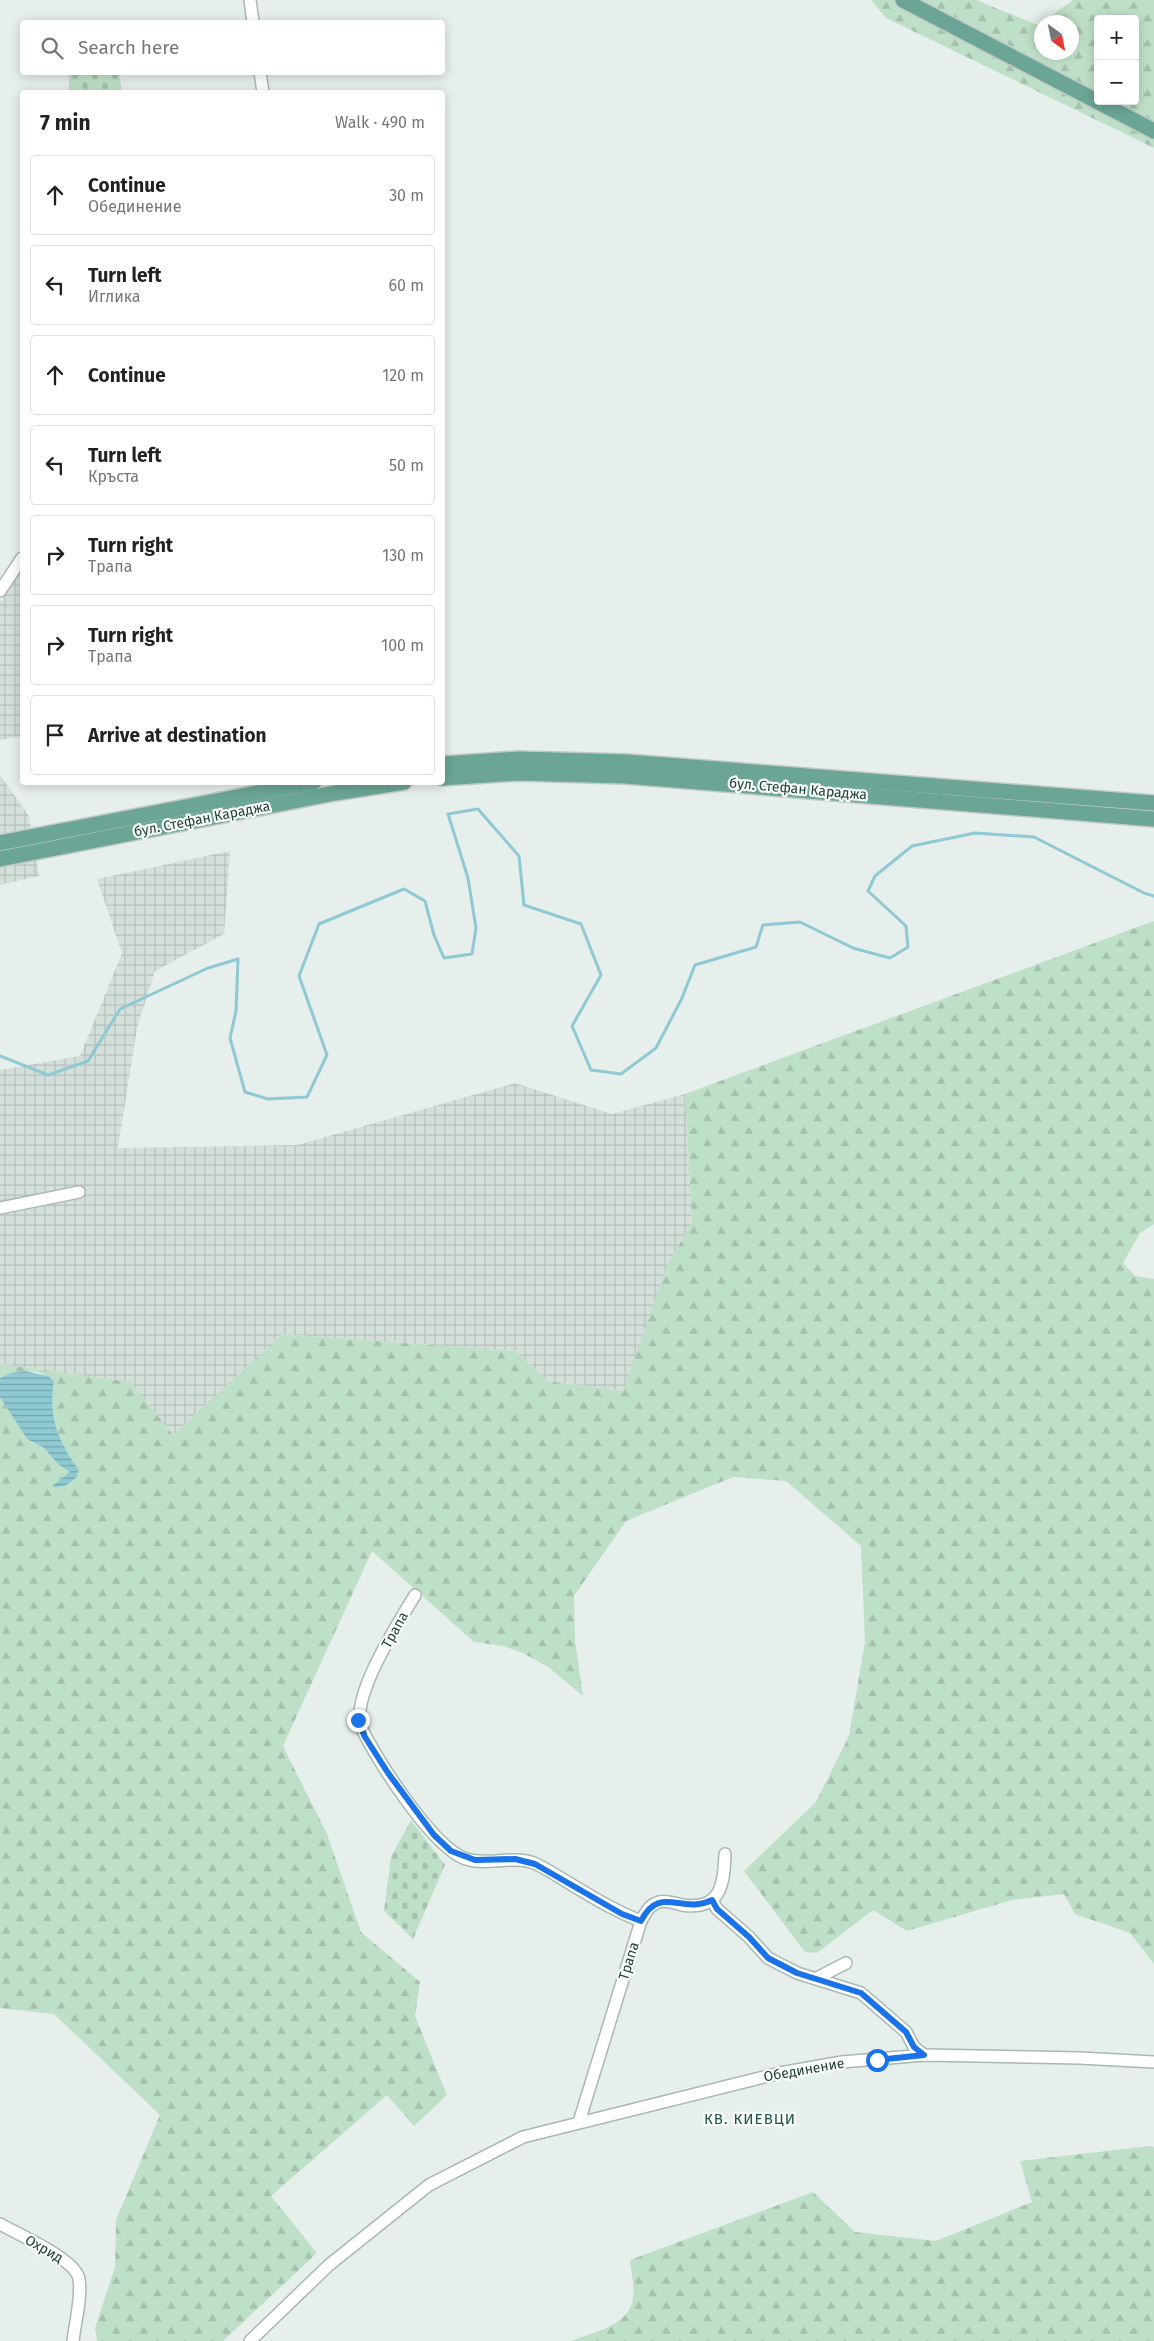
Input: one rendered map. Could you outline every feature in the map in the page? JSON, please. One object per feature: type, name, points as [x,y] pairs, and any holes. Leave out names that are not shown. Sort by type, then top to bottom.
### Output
[{"type":"main road","points":[[903,0],[999,52],[1154,131]]},
{"type":"main road","name":"бул. Стефан Караджа","points":[[445,764],[519,759],[627,762],[1154,803]]},
{"type":"main road","name":"бул. Стефан Караджа","points":[[445,778],[519,773],[626,776],[1154,819]]},
{"type":"main road","name":"бул. Стефан Караджа","points":[[0,843],[299,785]]},
{"type":"main road","name":"бул. Стефан Караджа","points":[[0,859],[335,793],[385,785]]},
{"type":"street","points":[[250,0],[253,20]]},
{"type":"street","points":[[260,75],[263,90]]},
{"type":"street","points":[[0,591],[20,561]]},
{"type":"street","points":[[0,1208],[79,1192]]},
{"type":"street","name":"Трапа","points":[[415,1595],[381,1656],[359,1704],[360,1727],[388,1773],[434,1835],[451,1851],[475,1860],[515,1859],[535,1864],[622,1914],[641,1921],[579,2122]]},
{"type":"street","points":[[641,1921],[648,1908],[661,1901],[691,1906],[702,1905],[712,1900],[721,1891],[724,1880],[725,1854]]},
{"type":"street","points":[[712,1900],[717,1909],[749,1937],[768,1958],[797,1973],[861,1993],[906,2032],[914,2047],[924,2055]]},
{"type":"street","points":[[817,1978],[846,1963]]},
{"type":"street","name":"Обединение","points":[[579,2122],[780,2073],[842,2062],[924,2055],[1080,2058],[1154,2062]]},
{"type":"street","points":[[250,2341],[329,2265],[429,2185],[523,2137],[579,2122]]},
{"type":"street","name":"Охрид","points":[[0,2224],[58,2257],[75,2270],[79,2277],[79,2287],[73,2341]]},
{"type":"shaded area","points":[[20,573],[20,736],[0,740],[0,602]]},
{"type":"shaded area","points":[[0,775],[29,816],[39,876],[0,885]]},
{"type":"shaded area","points":[[230,851],[224,934],[155,971],[137,1028],[118,1148],[297,1145],[515,1083],[612,1114],[685,1094],[692,1223],[668,1263],[654,1347],[624,1391],[548,1381],[515,1351],[282,1334],[173,1435],[131,1382],[0,1364],[0,1070],[80,1056],[122,953],[97,879]]},
{"type":"green space","points":[[871,0],[976,0],[1034,23],[1034,60],[1079,60],[1079,15],[1052,15],[1073,0],[1154,0],[1154,148],[886,18]]},
{"type":"green space","points":[[69,75],[119,75],[122,90],[69,90]]},
{"type":"green space","points":[[1154,921],[1154,1224],[1140,1233],[1123,1263],[1135,1276],[1154,1279],[1154,1964],[1130,1933],[1075,1914],[1064,1894],[1012,1900],[907,1931],[873,1910],[817,1953],[805,1952],[744,1871],[816,1802],[849,1736],[865,1642],[861,1546],[786,1481],[733,1477],[626,1521],[574,1596],[575,1641],[583,1696],[548,1667],[523,1653],[503,1646],[474,1642],[372,1551],[283,1746],[327,1834],[361,1932],[420,1982],[415,2016],[447,2095],[414,2126],[387,2095],[271,2196],[317,2253],[223,2341],[97,2341],[95,2328],[115,2267],[116,2220],[160,2115],[54,2014],[0,2008],[0,1397],[27,1439],[44,1448],[58,1464],[71,1472],[53,1486],[60,1487],[69,1484],[77,1477],[78,1470],[60,1438],[55,1423],[52,1398],[54,1381],[42,1373],[28,1371],[0,1378],[0,1364],[131,1382],[173,1435],[282,1334],[515,1351],[548,1381],[623,1391],[668,1263],[692,1223],[685,1094]]},
{"type":"green space","points":[[411,1820],[445,1865],[413,1939],[384,1911],[391,1857]]},
{"type":"green space","points":[[1154,2147],[1154,2341],[571,2341],[606,2328],[622,2318],[628,2311],[634,2293],[630,2260],[813,2192],[855,2232],[936,2241],[1032,2202],[1020,2161]]},
{"type":"water","points":[[25,1371],[48,1376],[54,1381],[52,1398],[55,1423],[60,1438],[78,1470],[77,1477],[69,1484],[59,1487],[52,1486],[70,1472],[58,1464],[44,1448],[27,1439],[0,1397],[0,1378],[11,1373]]},
{"type":"waterway","points":[[0,1056],[48,1075],[88,1061],[120,1009],[208,968],[238,959],[236,1011],[230,1038],[245,1092],[268,1099],[307,1097],[327,1055],[299,976],[319,924],[404,889],[425,901],[434,935],[444,958],[472,954],[476,928],[468,878],[448,814],[478,809],[519,856],[524,905],[581,924],[601,975],[572,1026],[591,1070],[621,1074],[656,1048],[682,998],[695,965],[756,947],[763,925],[800,922],[853,948],[890,958],[908,947],[906,926],[868,891],[875,876],[912,846],[975,833],[1034,837],[1144,893],[1154,896]]},
{"type":"district","name":"КВ. КИЕВЦИ","points":[[750,2119]]},
{"type":"route","points":[[358,1720],[365,1737],[388,1773],[434,1835],[451,1851],[467,1859],[515,1859],[527,1861],[622,1914],[641,1921],[648,1908],[661,1901],[691,1906],[702,1905],[712,1900],[717,1909],[749,1937],[768,1958],[797,1973],[861,1993],[906,2032],[914,2047],[924,2055],[877,2060]]}]
